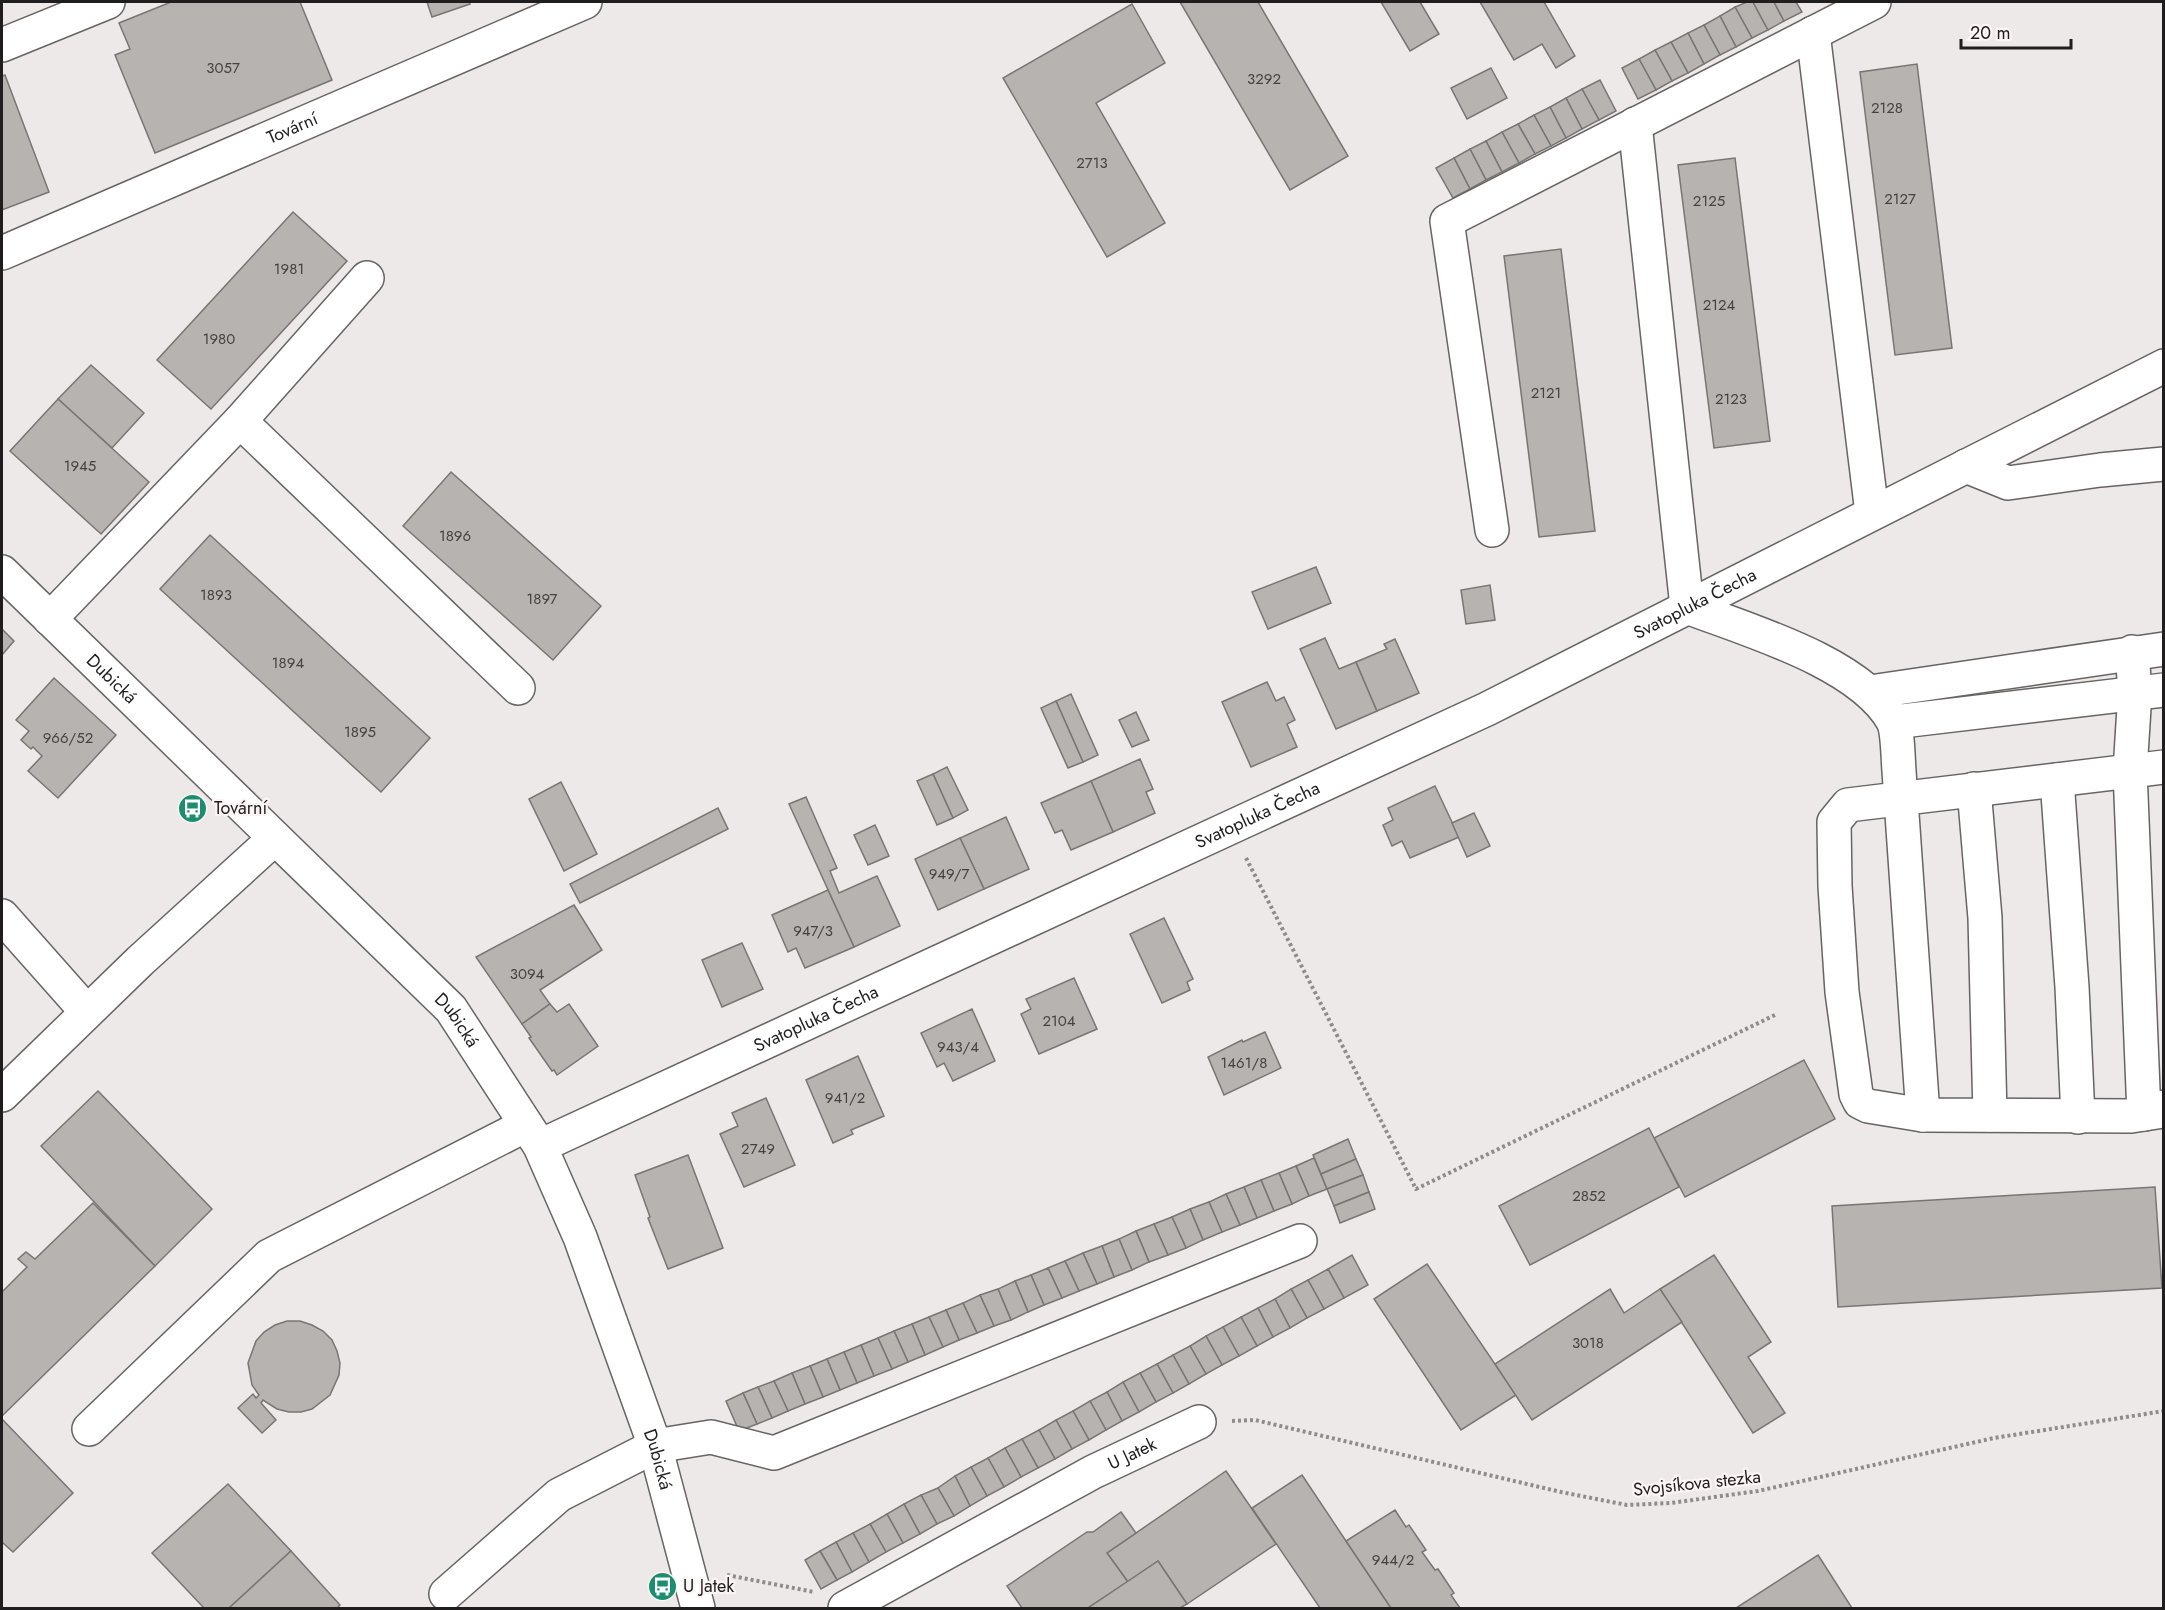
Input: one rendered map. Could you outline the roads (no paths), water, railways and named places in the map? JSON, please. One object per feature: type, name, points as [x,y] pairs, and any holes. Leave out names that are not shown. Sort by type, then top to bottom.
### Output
[{"type":"street","points":[[2,45],[108,2]]},
{"type":"street","name":"Tovární","points":[[2,253],[585,2]]},
{"type":"street","points":[[1492,530],[1447,221],[1874,2]]},
{"type":"street","points":[[1813,33],[1872,513]]},
{"type":"street","points":[[1635,124],[1687,607],[1792,648],[1836,669],[1870,692],[1894,722],[1923,1114]]},
{"type":"street","points":[[50,619],[240,421],[367,278]]},
{"type":"street","name":"Svatopluka Čecha","points":[[89,1429],[269,1256],[533,1135],[1231,827],[1487,709],[2163,366]]},
{"type":"street","points":[[240,421],[518,688]]},
{"type":"street","points":[[1966,466],[2008,483],[2163,464]]},
{"type":"street","name":"Dubická","points":[[2,572],[451,1009],[533,1135],[580,1237],[655,1446],[698,1608]]},
{"type":"street","points":[[1870,692],[2148,650],[2149,691],[2130,771],[2154,1111],[2131,1116],[2078,1117],[1923,1114],[1868,1106],[1860,1102],[1856,1094],[1842,992],[1834,822],[1848,805],[1974,789],[2057,780],[2130,771],[2163,767]]},
{"type":"street","points":[[1894,722],[2149,691]]},
{"type":"street","points":[[2057,780],[2072,987],[2078,1117]]},
{"type":"street","points":[[1974,789],[1985,918],[1990,1115]]},
{"type":"street","points":[[2,1095],[87,1012],[275,838]]},
{"type":"street","points":[[2,916],[87,1012]]},
{"type":"street","points":[[446,1594],[559,1495],[655,1446],[711,1437],[774,1453],[1300,1241]]},
{"type":"street","name":"U Jatek","points":[[852,1604],[1093,1472],[1199,1422]]},
{"type":"place","name":"Tovární","points":[[193,808]]},
{"type":"place","name":"U Jatek","points":[[662,1586]]}]
